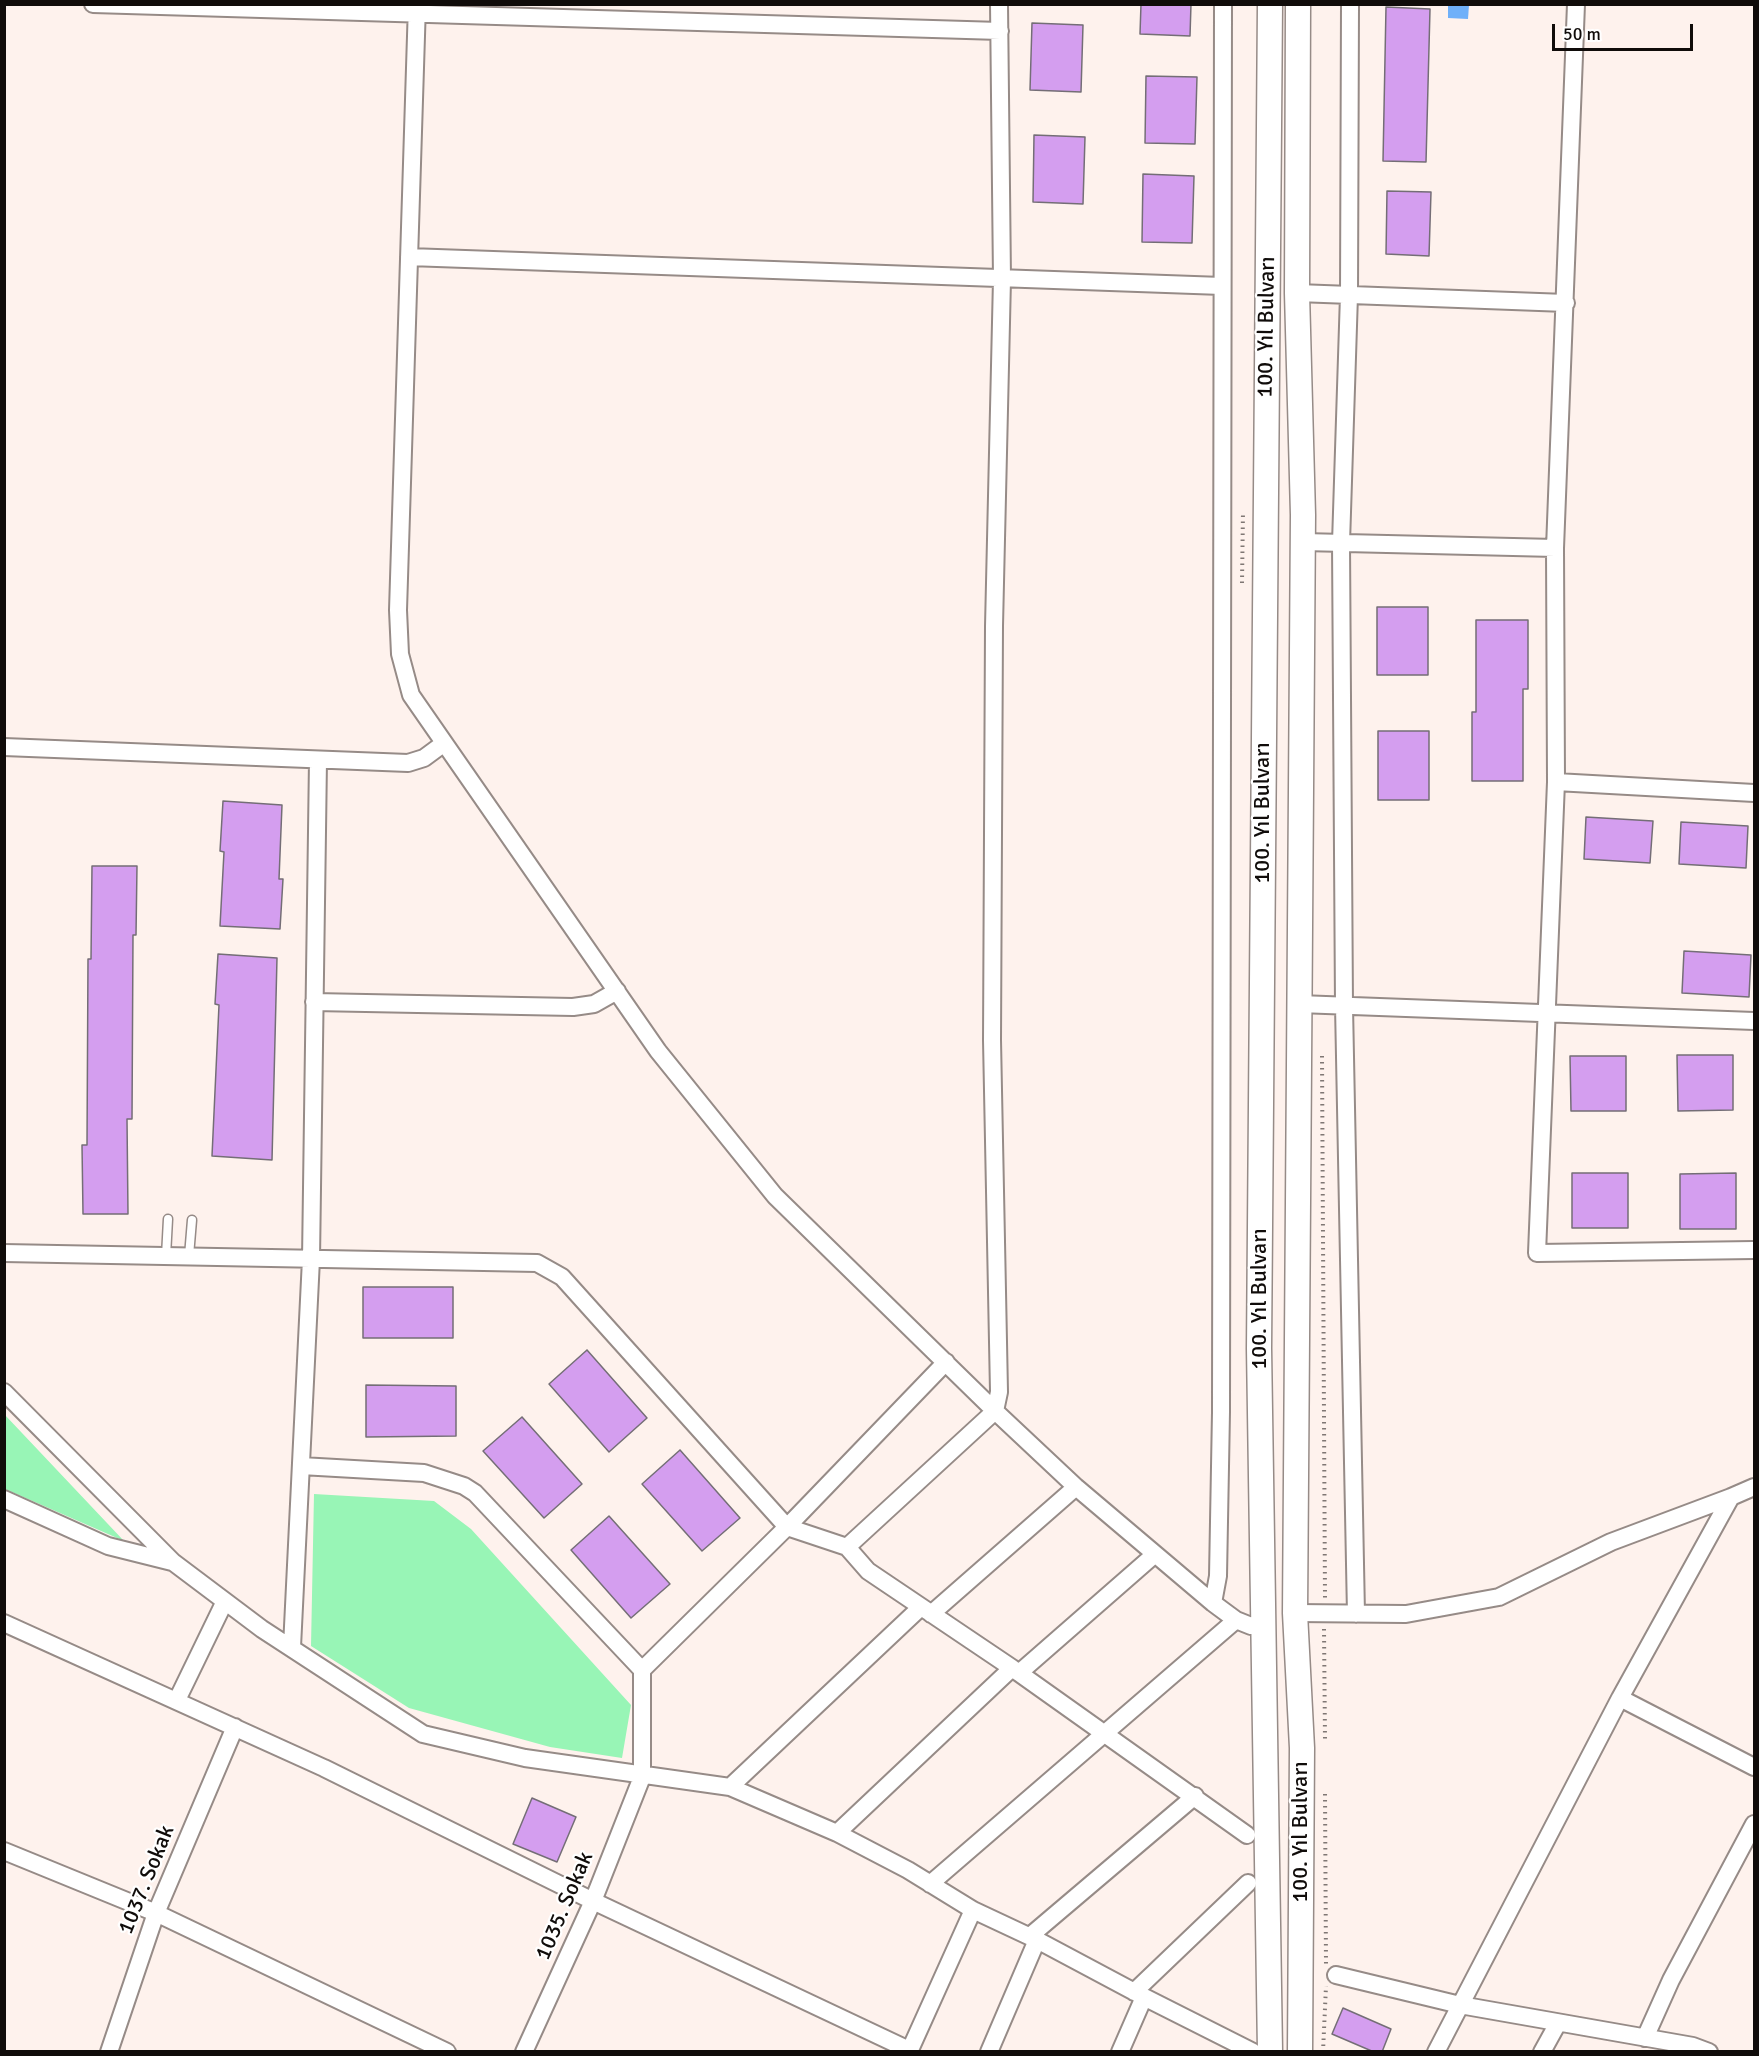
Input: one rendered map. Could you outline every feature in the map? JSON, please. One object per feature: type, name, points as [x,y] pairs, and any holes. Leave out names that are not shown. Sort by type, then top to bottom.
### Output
[{"type":"main road","name":"100. Yıl Bulvarı","points":[[1270,4],[1259,1336],[1270,2052]]},
{"type":"main road","name":"100. Yıl Bulvarı","points":[[1298,4],[1297,293],[1303,542],[1295,1613],[1302,1748],[1300,2052]]},
{"type":"main road","points":[[1264,1621],[1295,1613]]},
{"type":"street","points":[[93,4],[417,9],[999,31]]},
{"type":"street","points":[[848,1547],[994,1411],[999,1392],[992,1040],[994,650],[1002,279],[999,4]]},
{"type":"street","points":[[1213,1603],[1218,1576],[1221,1412],[1223,4]]},
{"type":"street","points":[[1350,4],[1349,295],[1341,543],[1344,1006],[1356,1614]]},
{"type":"street","points":[[1576,4],[1555,548],[1556,782],[1537,1253],[1755,1250]]},
{"type":"street","points":[[417,9],[398,632],[404,675],[411,695],[658,1051],[775,1196],[994,1411],[1154,1555],[1236,1620],[1251,1626],[1264,1621]]},
{"type":"street","points":[[409,257],[1222,286]]},
{"type":"street","points":[[1297,293],[1566,303]]},
{"type":"street","points":[[1303,542],[1555,548]]},
{"type":"street","points":[[4,747],[408,763],[424,758],[443,744]]},
{"type":"street","points":[[292,1647],[311,1259],[318,760]]},
{"type":"street","points":[[1556,782],[1755,793]]},
{"type":"street","points":[[314,1002],[573,1007],[594,1004],[617,991]]},
{"type":"street","points":[[1299,1004],[1755,1021]]},
{"type":"street","points":[[4,1253],[537,1263],[562,1277],[788,1527],[848,1547],[868,1571],[1105,1732],[1247,1834]]},
{"type":"street","points":[[642,1670],[788,1527],[946,1362]]},
{"type":"street","points":[[4,1392],[173,1562],[262,1629],[423,1734],[525,1758],[642,1777],[730,1787],[837,1833],[973,1910],[1034,1938],[1139,1995],[1253,2052]]},
{"type":"street","points":[[301,1466],[424,1473],[464,1486],[475,1493],[642,1670],[642,1777]]},
{"type":"street","points":[[730,1787],[926,1611],[1076,1487]]},
{"type":"street","points":[[1295,1613],[1407,1614],[1499,1597],[1611,1542],[1755,1487]]},
{"type":"street","points":[[1436,2052],[1620,1698],[1731,1497]]},
{"type":"street","points":[[4,1498],[108,1546],[173,1562]]},
{"type":"street","points":[[837,1833],[1015,1671],[1154,1555]]},
{"type":"street","points":[[177,1700],[225,1601]]},
{"type":"street","points":[[930,1884],[1236,1620]]},
{"type":"street","points":[[4,1623],[235,1727],[909,2051],[973,1910]]},
{"type":"street","points":[[1620,1698],[1755,1767]]},
{"type":"street","name":"1037. Sokak","points":[[109,2052],[156,1913],[235,1727]]},
{"type":"street","name":"1035. Sokak","points":[[524,2052],[593,1901],[642,1777]]},
{"type":"street","points":[[989,2052],[1034,1938],[1195,1796]]},
{"type":"street","points":[[1645,2038],[1671,1980],[1747,1851],[1755,1824]]},
{"type":"street","points":[[4,1851],[156,1913],[447,2052]]},
{"type":"street","points":[[1120,2052],[1139,1995],[1248,1883]]},
{"type":"street","points":[[1336,1975],[1460,2006],[1645,2038],[1698,2050]]},
{"type":"street","points":[[1542,2052],[1558,2023]]},
{"type":"lane","points":[[166,1256],[168,1219]]},
{"type":"lane","points":[[189,1257],[192,1220]]},
{"type":"path","points":[[1322,1047],[1325,1596]]},
{"type":"path","points":[[1324,1633],[1325,1751]]},
{"type":"path","points":[[1323,2052],[1326,2011],[1325,1787]]},
{"type":"green space","points":[[5,1415],[124,1541],[5,1489]]},
{"type":"green space","points":[[314,1494],[434,1501],[471,1529],[631,1705],[622,1758],[550,1747],[409,1708],[311,1646]]},
{"type":"water","points":[[1448,5],[1469,5],[1468,19],[1448,18]]},
{"type":"building","points":[[1141,4],[1191,4],[1190,36],[1140,34]]},
{"type":"building","points":[[1386,7],[1430,9],[1426,162],[1383,161]]},
{"type":"building","points":[[1032,23],[1083,25],[1081,92],[1030,90]]},
{"type":"building","points":[[1146,76],[1197,77],[1195,144],[1145,143]]},
{"type":"building","points":[[1034,135],[1085,137],[1083,204],[1033,202]]},
{"type":"building","points":[[1143,174],[1194,176],[1192,243],[1142,242]]},
{"type":"building","points":[[1387,191],[1431,192],[1429,256],[1386,254]]},
{"type":"building","points":[[1377,607],[1428,607],[1428,675],[1377,675]]},
{"type":"building","points":[[1476,620],[1528,620],[1528,689],[1523,689],[1523,781],[1472,781],[1472,712],[1476,712]]},
{"type":"building","points":[[1378,731],[1429,731],[1429,800],[1378,800]]},
{"type":"building","points":[[223,801],[282,805],[279,879],[283,879],[280,929],[220,926],[224,852],[220,851]]},
{"type":"building","points":[[1586,817],[1653,821],[1650,863],[1584,859]]},
{"type":"building","points":[[1681,822],[1748,826],[1746,868],[1679,864]]},
{"type":"building","points":[[92,866],[137,866],[136,935],[133,935],[132,1119],[127,1119],[128,1214],[83,1214],[82,1145],[87,1145],[88,959],[91,959]]},
{"type":"building","points":[[1684,951],[1751,955],[1749,997],[1682,993]]},
{"type":"building","points":[[218,954],[277,958],[272,1160],[212,1156],[219,1005],[215,1004]]},
{"type":"building","points":[[1677,1055],[1733,1055],[1733,1110],[1678,1111]]},
{"type":"building","points":[[1570,1056],[1626,1056],[1626,1111],[1571,1111]]},
{"type":"building","points":[[1572,1173],[1628,1173],[1628,1228],[1572,1228]]},
{"type":"building","points":[[1736,1173],[1736,1229],[1680,1229],[1680,1174]]},
{"type":"building","points":[[363,1287],[453,1287],[453,1338],[363,1338]]},
{"type":"building","points":[[587,1350],[647,1418],[609,1452],[549,1384]]},
{"type":"building","points":[[366,1385],[456,1386],[456,1436],[366,1437]]},
{"type":"building","points":[[522,1417],[582,1484],[544,1518],[483,1451]]},
{"type":"building","points":[[680,1450],[740,1518],[702,1551],[642,1484]]},
{"type":"building","points":[[609,1516],[670,1584],[631,1618],[571,1550]]},
{"type":"building","points":[[532,1798],[576,1817],[557,1862],[513,1844]]},
{"type":"building","points":[[1343,2008],[1391,2029],[1382,2052],[1374,2052],[1332,2034]]}]
